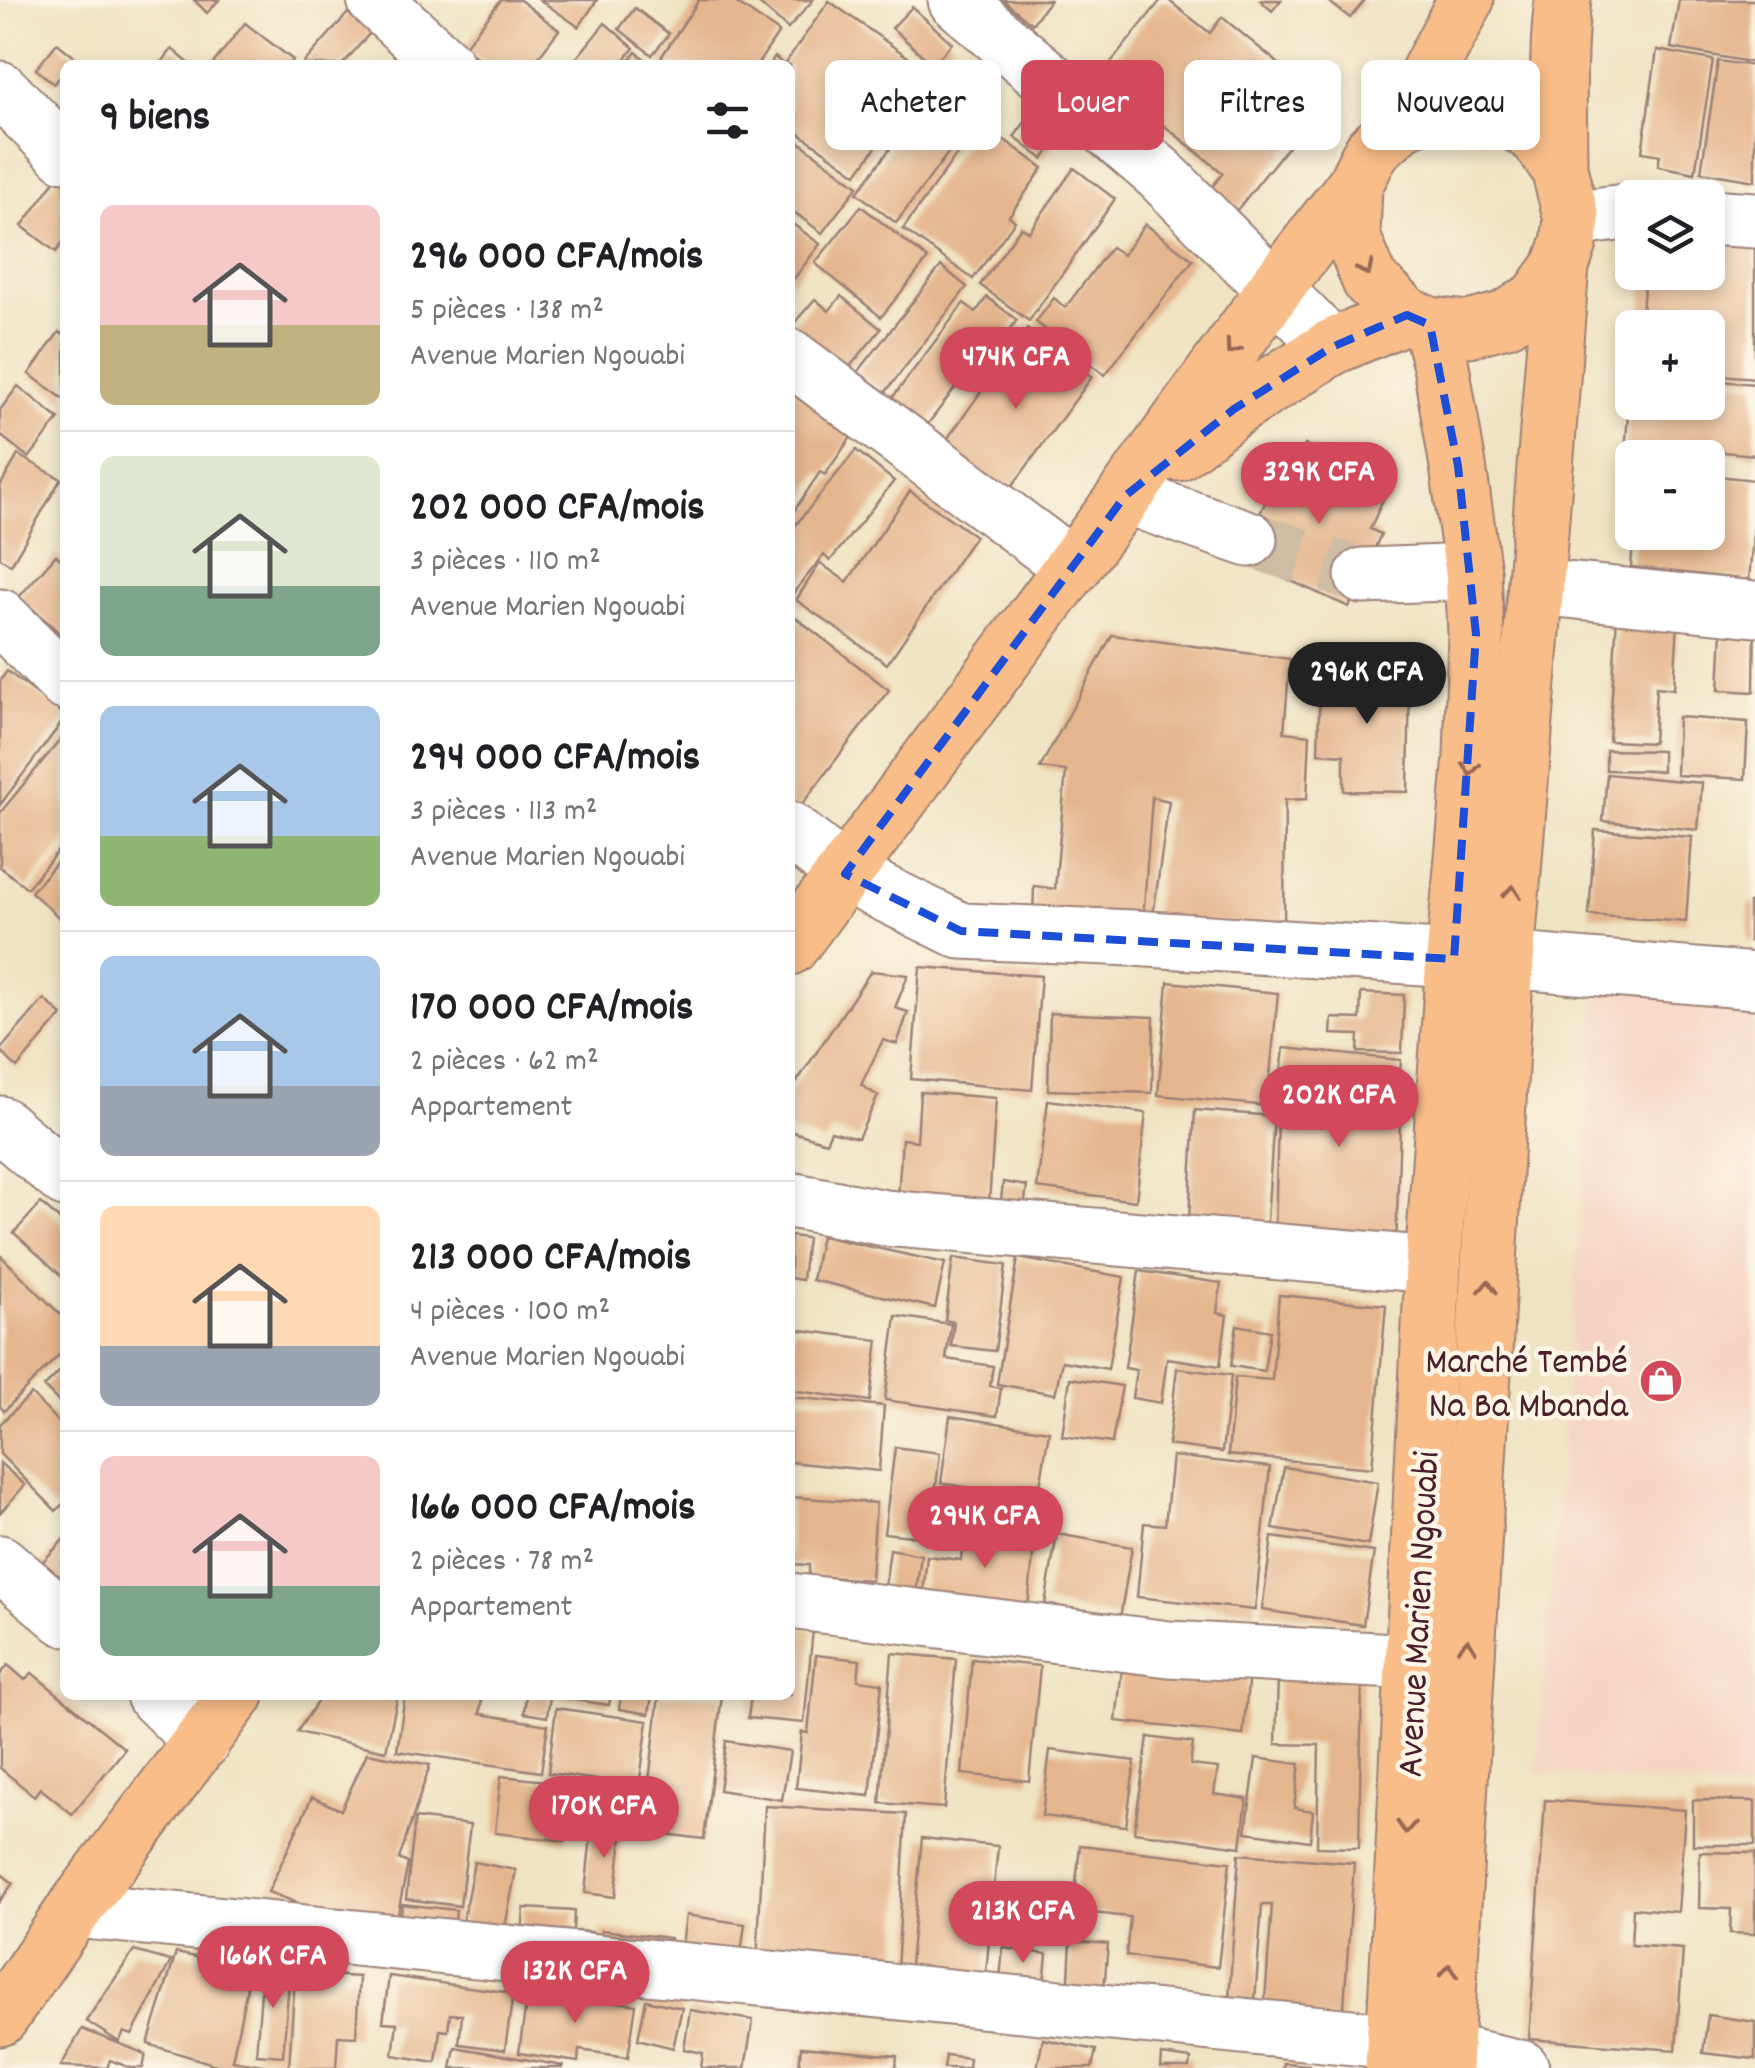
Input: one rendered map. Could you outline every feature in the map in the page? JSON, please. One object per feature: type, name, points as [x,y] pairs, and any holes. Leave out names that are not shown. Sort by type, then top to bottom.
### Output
[{"type":"main road","points":[[1435,60],[1466,0]]},
{"type":"main road","points":[[1419,2057],[1480,960],[1537,587],[1564,218],[1558,82],[1563,0]]},
{"type":"main road","points":[[1354,186],[1352,236],[1370,282],[1419,320],[1469,329],[1506,320],[1538,298],[1564,218],[1540,144]]},
{"type":"main road","points":[[795,940],[1354,186],[1372,150]]},
{"type":"main road","points":[[1125,496],[1234,409],[1332,348],[1419,320]]},
{"type":"main road","name":"Avenue Marien Ngouabi","points":[[1419,320],[1441,366],[1473,572],[1476,634],[1472,756],[1480,960],[1433,1266],[1415,1662],[1419,2057]]},
{"type":"main road","points":[[0,2018],[74,1910],[232,1700]]},
{"type":"street","points":[[374,0],[440,60]]},
{"type":"street","points":[[956,0],[1160,174],[1332,348]]},
{"type":"street","points":[[0,89],[60,149]]},
{"type":"street","points":[[1564,218],[1615,213]]},
{"type":"street","points":[[1725,218],[1755,220]]},
{"type":"street","points":[[795,361],[1073,567]]},
{"type":"street","points":[[1125,496],[1249,538]]},
{"type":"street","points":[[1362,576],[1473,572]]},
{"type":"street","points":[[1537,587],[1755,609]]},
{"type":"street","points":[[0,618],[60,677]]},
{"type":"street","points":[[795,834],[845,874],[961,931],[1152,939],[1755,981]]},
{"type":"street","points":[[0,1124],[60,1175]]},
{"type":"street","points":[[795,1201],[901,1219],[1433,1266]]},
{"type":"street","points":[[0,1563],[60,1614]]},
{"type":"street","points":[[795,1602],[1169,1649],[1415,1662]]},
{"type":"street","points":[[159,1700],[202,1742]]},
{"type":"street","points":[[74,1910],[1521,2068]]},
{"type":"highlighted area","points":[[1407,315],[1430,325],[1458,466],[1476,634],[1454,959],[961,931],[845,874],[1125,496],[1234,409],[1332,347]]},
{"type":"shaded area","name":"Marché Tembé Na Ba Mbanda","points":[[1598,976],[1755,988],[1755,1791],[1537,1773]]},
{"type":"building","points":[[194,0],[219,0],[207,13]]},
{"type":"building","points":[[501,0],[520,0],[559,30],[536,60],[480,60],[464,47]]},
{"type":"building","points":[[540,0],[597,0],[579,27]]},
{"type":"building","points":[[699,0],[732,0],[779,32],[760,60],[659,60]]},
{"type":"building","points":[[755,0],[813,0],[788,29]]},
{"type":"building","points":[[1003,0],[1050,0],[1032,24]]},
{"type":"building","points":[[1161,0],[1168,0],[1210,33],[1222,17],[1274,60],[1184,60],[1184,142],[1164,126],[1164,60],[1113,60]]},
{"type":"building","points":[[1260,0],[1281,0],[1272,11]]},
{"type":"building","points":[[1327,0],[1365,0],[1350,18]]},
{"type":"building","points":[[1679,0],[1755,0],[1755,63],[1671,48]]},
{"type":"building","points":[[829,1],[912,60],[825,60],[825,150],[874,150],[857,174],[795,131],[795,60],[788,60]]},
{"type":"building","points":[[912,7],[952,43],[937,60],[927,60],[892,28]]},
{"type":"building","points":[[635,8],[669,34],[652,55],[619,29]]},
{"type":"building","points":[[348,13],[370,33],[346,60],[306,60]]},
{"type":"building","points":[[245,23],[293,60],[216,60]]},
{"type":"building","points":[[605,23],[634,48],[624,60],[575,60]]},
{"type":"building","points":[[57,43],[76,58],[60,60],[60,77],[54,84],[36,69]]},
{"type":"building","points":[[172,49],[185,60],[164,60]]},
{"type":"building","points":[[1657,50],[1713,60],[1695,173],[1658,166],[1660,155],[1642,152]]},
{"type":"building","points":[[636,52],[646,60],[629,60]]},
{"type":"building","points":[[1718,61],[1755,66],[1755,181],[1701,172]]},
{"type":"building","points":[[1001,137],[1043,168],[1009,216],[1015,221],[973,279],[903,229],[960,150],[1001,150]]},
{"type":"building","points":[[795,139],[858,186],[822,233],[795,213]]},
{"type":"building","points":[[889,150],[950,150],[896,223],[857,193]]},
{"type":"building","points":[[1031,150],[1050,150],[1043,159]]},
{"type":"building","points":[[1194,150],[1285,150],[1225,225],[1199,203],[1223,173]]},
{"type":"building","points":[[1074,168],[1115,199],[1029,321],[980,285],[1021,227],[1029,232]]},
{"type":"building","points":[[60,174],[60,246],[56,252],[22,226]]},
{"type":"building","points":[[861,206],[928,259],[881,317],[815,263]]},
{"type":"building","points":[[1145,224],[1193,260],[1105,375],[1036,322],[1054,298],[1065,308],[1111,247],[1123,255]]},
{"type":"building","points":[[795,226],[820,244],[795,277]]},
{"type":"building","points":[[1725,241],[1755,244],[1755,378],[1725,375],[1725,310],[1642,310],[1644,290],[1725,290]]},
{"type":"building","points":[[941,266],[967,287],[885,393],[858,372]]},
{"type":"building","points":[[841,296],[881,329],[837,382],[795,346],[795,322],[815,299],[829,311]]},
{"type":"building","points":[[987,297],[1017,320],[1005,336],[998,331],[925,428],[890,401],[964,303],[976,312]]},
{"type":"building","points":[[1027,328],[1092,377],[1005,496],[940,449]]},
{"type":"building","points":[[59,332],[60,333],[60,396],[29,374]]},
{"type":"building","points":[[1725,381],[1755,384],[1755,455],[1725,452],[1725,440],[1626,440],[1628,420],[1725,420]]},
{"type":"building","points":[[18,386],[59,419],[29,458],[0,435],[0,410]]},
{"type":"building","points":[[795,390],[855,431],[825,475],[820,472],[795,510]]},
{"type":"building","points":[[1305,445],[1390,484],[1370,529],[1381,534],[1349,607],[1240,558],[1273,485],[1285,490]]},
{"type":"building","points":[[856,450],[894,481],[830,561],[824,555],[795,591],[795,526]]},
{"type":"building","points":[[18,455],[60,478],[11,565],[0,558],[0,486]]},
{"type":"building","points":[[1725,477],[1755,480],[1749,580],[1631,567],[1632,550],[1725,550]]},
{"type":"building","points":[[910,491],[975,536],[887,664],[796,600],[820,563],[847,582]]},
{"type":"building","points":[[56,555],[60,559],[60,633],[19,597]]},
{"type":"building","points":[[1618,601],[1679,604],[1674,689],[1656,687],[1653,743],[1609,741]]},
{"type":"building","points":[[1723,609],[1755,611],[1754,692],[1719,690]]},
{"type":"building","points":[[795,617],[889,690],[795,813]]},
{"type":"building","points":[[1112,635],[1290,659],[1284,732],[1310,735],[1307,799],[1285,800],[1284,929],[1153,916],[1169,801],[1152,797],[1143,921],[1033,920],[1034,886],[1055,889],[1066,771],[1040,768]]},
{"type":"building","points":[[1338,669],[1410,671],[1408,792],[1344,791],[1344,755],[1318,753],[1320,673],[1339,673]]},
{"type":"building","points":[[7,671],[60,711],[60,725],[0,805],[0,681]]},
{"type":"building","points":[[1678,717],[1748,722],[1745,779],[1676,775]]},
{"type":"building","points":[[60,740],[60,848],[27,888],[0,867],[0,813]]},
{"type":"building","points":[[1606,750],[1662,751],[1662,771],[1606,770]]},
{"type":"building","points":[[1607,774],[1702,783],[1698,830],[1603,821]]},
{"type":"building","points":[[1595,830],[1692,837],[1686,922],[1589,915]]},
{"type":"building","points":[[60,859],[60,918],[31,892]]},
{"type":"building","points":[[1749,903],[1755,903],[1755,941],[1749,941]]},
{"type":"building","points":[[920,967],[1041,976],[1032,1090],[911,1079]]},
{"type":"building","points":[[871,971],[908,975],[895,1008],[908,1012],[897,1044],[883,1040],[861,1085],[878,1096],[858,1138],[831,1131],[826,1142],[795,1133],[795,1085]]},
{"type":"building","points":[[1168,982],[1278,993],[1267,1106],[1158,1095]]},
{"type":"building","points":[[1361,993],[1404,995],[1402,1053],[1358,1052],[1359,1035],[1331,1034],[1332,1018],[1360,1019]]},
{"type":"building","points":[[44,999],[60,1013],[17,1068],[0,1050]]},
{"type":"building","points":[[1050,1013],[1154,1017],[1152,1093],[1048,1090]]},
{"type":"building","points":[[1284,1048],[1401,1060],[1396,1121],[1400,1121],[1396,1251],[1275,1237],[1278,1116],[1388,1119],[1277,1108]]},
{"type":"building","points":[[920,1092],[996,1098],[988,1220],[897,1213],[902,1139],[917,1141]]},
{"type":"building","points":[[1048,1100],[1146,1113],[1136,1201],[1037,1188]]},
{"type":"building","points":[[1195,1110],[1274,1116],[1266,1237],[1189,1219]]},
{"type":"building","points":[[1003,1182],[1027,1186],[1022,1223],[999,1220]]},
{"type":"building","points":[[41,1203],[60,1220],[60,1274],[14,1233]]},
{"type":"building","points":[[821,1236],[945,1263],[935,1308],[812,1280]]},
{"type":"building","points":[[795,1237],[807,1238],[802,1280],[795,1279]]},
{"type":"building","points":[[0,1255],[60,1314],[60,1354],[4,1411],[0,1406]]},
{"type":"building","points":[[953,1258],[1006,1265],[995,1351],[951,1346],[954,1322],[945,1320]]},
{"type":"building","points":[[1018,1258],[1124,1277],[1108,1369],[1062,1361],[1055,1394],[997,1384]]},
{"type":"building","points":[[1139,1271],[1221,1283],[1217,1313],[1227,1315],[1220,1366],[1167,1358],[1161,1403],[1132,1398],[1136,1370],[1125,1368]]},
{"type":"building","points":[[1279,1295],[1386,1305],[1372,1468],[1228,1455],[1235,1377],[1272,1380]]},
{"type":"building","points":[[896,1316],[951,1324],[946,1359],[993,1366],[990,1386],[1001,1388],[997,1416],[885,1400]]},
{"type":"building","points":[[1237,1325],[1270,1331],[1264,1371],[1231,1366]]},
{"type":"building","points":[[795,1329],[878,1340],[870,1401],[795,1391]]},
{"type":"building","points":[[1177,1368],[1231,1375],[1222,1452],[1168,1445]]},
{"type":"building","points":[[60,1371],[60,1403],[44,1387]]},
{"type":"building","points":[[1070,1378],[1122,1386],[1112,1443],[1062,1436]]},
{"type":"building","points":[[31,1394],[60,1424],[60,1507],[56,1511],[0,1454],[0,1424]]},
{"type":"building","points":[[795,1397],[884,1406],[879,1471],[795,1463]]},
{"type":"building","points":[[950,1416],[1049,1431],[1038,1499],[941,1483]]},
{"type":"building","points":[[895,1447],[940,1453],[930,1538],[884,1533]]},
{"type":"building","points":[[1172,1456],[1270,1467],[1255,1610],[1137,1597],[1144,1523],[1165,1525]]},
{"type":"building","points":[[0,1463],[25,1485],[0,1513]]},
{"type":"building","points":[[1284,1467],[1378,1482],[1368,1545],[1273,1529]]},
{"type":"building","points":[[795,1497],[876,1503],[871,1580],[809,1576],[809,1565],[795,1564]]},
{"type":"building","points":[[965,1519],[1036,1526],[1027,1617],[922,1606],[927,1556],[961,1560]]},
{"type":"building","points":[[1057,1534],[1132,1547],[1120,1618],[1045,1604]]},
{"type":"building","points":[[1272,1537],[1374,1552],[1363,1625],[1262,1610]]},
{"type":"building","points":[[60,1543],[60,1591],[36,1569]]},
{"type":"building","points":[[890,1549],[921,1555],[915,1599],[884,1594]]},
{"type":"building","points":[[795,1627],[813,1629],[804,1723],[748,1718],[750,1700],[795,1700]]},
{"type":"building","points":[[892,1653],[956,1659],[944,1808],[880,1803]]},
{"type":"building","points":[[816,1655],[860,1660],[858,1680],[882,1683],[870,1796],[796,1788],[802,1732],[808,1733]]},
{"type":"building","points":[[972,1659],[1040,1666],[1029,1781],[962,1774]]},
{"type":"building","points":[[1123,1660],[1249,1674],[1243,1735],[1116,1721]]},
{"type":"building","points":[[8,1665],[25,1680],[32,1673],[60,1700],[65,1700],[125,1749],[72,1814],[40,1788],[34,1796],[0,1768],[0,1675]]},
{"type":"building","points":[[1278,1676],[1362,1679],[1359,1848],[1317,1847],[1319,1745],[1276,1744]]},
{"type":"building","points":[[319,1700],[397,1700],[386,1751],[297,1732]]},
{"type":"building","points":[[404,1700],[481,1700],[480,1714],[548,1725],[541,1772],[397,1751]]},
{"type":"building","points":[[525,1700],[549,1700],[547,1717],[524,1713]]},
{"type":"building","points":[[575,1700],[610,1700],[609,1705]]},
{"type":"building","points":[[620,1700],[651,1700],[649,1714],[619,1709]]},
{"type":"building","points":[[658,1700],[721,1700],[704,1839],[624,1829],[629,1789],[648,1790]]},
{"type":"building","points":[[556,1708],[648,1721],[639,1786],[548,1773]]},
{"type":"building","points":[[1148,1737],[1193,1743],[1190,1765],[1218,1768],[1214,1794],[1247,1799],[1241,1847],[1134,1832]]},
{"type":"building","points":[[726,1741],[790,1751],[782,1800],[719,1790]]},
{"type":"building","points":[[1050,1750],[1135,1761],[1126,1826],[1042,1816]]},
{"type":"building","points":[[367,1753],[430,1765],[399,1859],[408,1863],[393,1938],[268,1892],[312,1797],[341,1810]]},
{"type":"building","points":[[1256,1758],[1300,1764],[1294,1808],[1313,1811],[1310,1841],[1246,1832]]},
{"type":"building","points":[[501,1776],[573,1784],[566,1841],[495,1833]]},
{"type":"building","points":[[1545,1800],[1685,1810],[1678,1912],[1633,1908],[1631,1945],[1683,1949],[1676,2050],[1529,2039]]},
{"type":"building","points":[[1693,1800],[1755,1801],[1755,1845],[1693,1845]]},
{"type":"building","points":[[765,1806],[906,1814],[897,1971],[757,1963]]},
{"type":"building","points":[[415,1818],[470,1825],[460,1906],[406,1899]]},
{"type":"building","points":[[592,1826],[623,1830],[615,1897],[585,1893]]},
{"type":"building","points":[[922,1838],[998,1846],[985,1983],[909,1975]]},
{"type":"building","points":[[1080,1845],[1230,1862],[1218,1967],[1126,1956],[1130,1917],[1073,1911]]},
{"type":"building","points":[[1700,1852],[1755,1853],[1755,1934],[1730,1933],[1731,1909],[1699,1908]]},
{"type":"building","points":[[1239,1854],[1354,1863],[1343,2020],[1264,2014],[1272,1905],[1262,1905],[1254,2016],[1228,2014]]},
{"type":"building","points":[[474,1862],[516,1870],[502,1943],[460,1935]]},
{"type":"building","points":[[0,1873],[13,1883],[0,1901]]},
{"type":"building","points":[[402,1904],[456,1910],[453,1943],[399,1938]]},
{"type":"building","points":[[524,1908],[574,1911],[573,1931],[591,1932],[590,1954],[521,1949]]},
{"type":"building","points":[[686,1915],[745,1924],[739,1968],[680,1960]]},
{"type":"building","points":[[601,1930],[670,1938],[667,1961],[598,1953]]},
{"type":"building","points":[[1071,1941],[1108,1944],[1103,2000],[1068,1996]]},
{"type":"building","points":[[1003,1948],[1047,1954],[1044,1984],[1000,1979]]},
{"type":"building","points":[[134,1951],[171,1961],[132,2035],[124,2032],[119,2042],[86,2021]]},
{"type":"building","points":[[176,1953],[251,1968],[232,2060],[267,2068],[226,2068],[148,2044]]},
{"type":"building","points":[[263,1967],[290,1968],[283,2056],[256,2054]]},
{"type":"building","points":[[295,1973],[359,1977],[356,2037],[338,2036],[336,2068],[289,2068]]},
{"type":"building","points":[[389,1976],[513,1993],[505,2050],[459,2044],[462,2015],[450,2014],[448,2031],[440,2030],[436,2062],[393,2055],[397,2023],[383,2022]]},
{"type":"building","points":[[528,1989],[636,2005],[628,2057],[579,2050],[578,2062],[519,2053]]},
{"type":"building","points":[[646,2000],[682,2008],[673,2048],[638,2039]]},
{"type":"building","points":[[690,2010],[753,2020],[745,2068],[701,2068],[703,2053],[684,2049]]},
{"type":"building","points":[[1708,2015],[1755,2022],[1755,2059],[1703,2053]]},
{"type":"building","points":[[82,2029],[146,2054],[143,2068],[110,2060],[107,2068],[61,2066]]},
{"type":"building","points":[[1043,2039],[1096,2050],[1092,2068],[1037,2068]]},
{"type":"building","points":[[455,2047],[563,2066],[451,2068]]},
{"type":"building","points":[[801,2047],[897,2056],[896,2068],[799,2068]]},
{"type":"building","points":[[946,2055],[969,2058],[968,2068],[944,2068]]},
{"type":"building","points":[[1162,2055],[1191,2059],[1190,2068],[1161,2068]]},
{"type":"building","points":[[1283,2063],[1309,2065],[1309,2068],[1282,2068]]},
{"type":"tunnel","points":[[1249,539],[1363,576]]},
{"type":"place","name":"Marché Tembé Na Ba Mbanda","points":[[1661,1381]]}]
